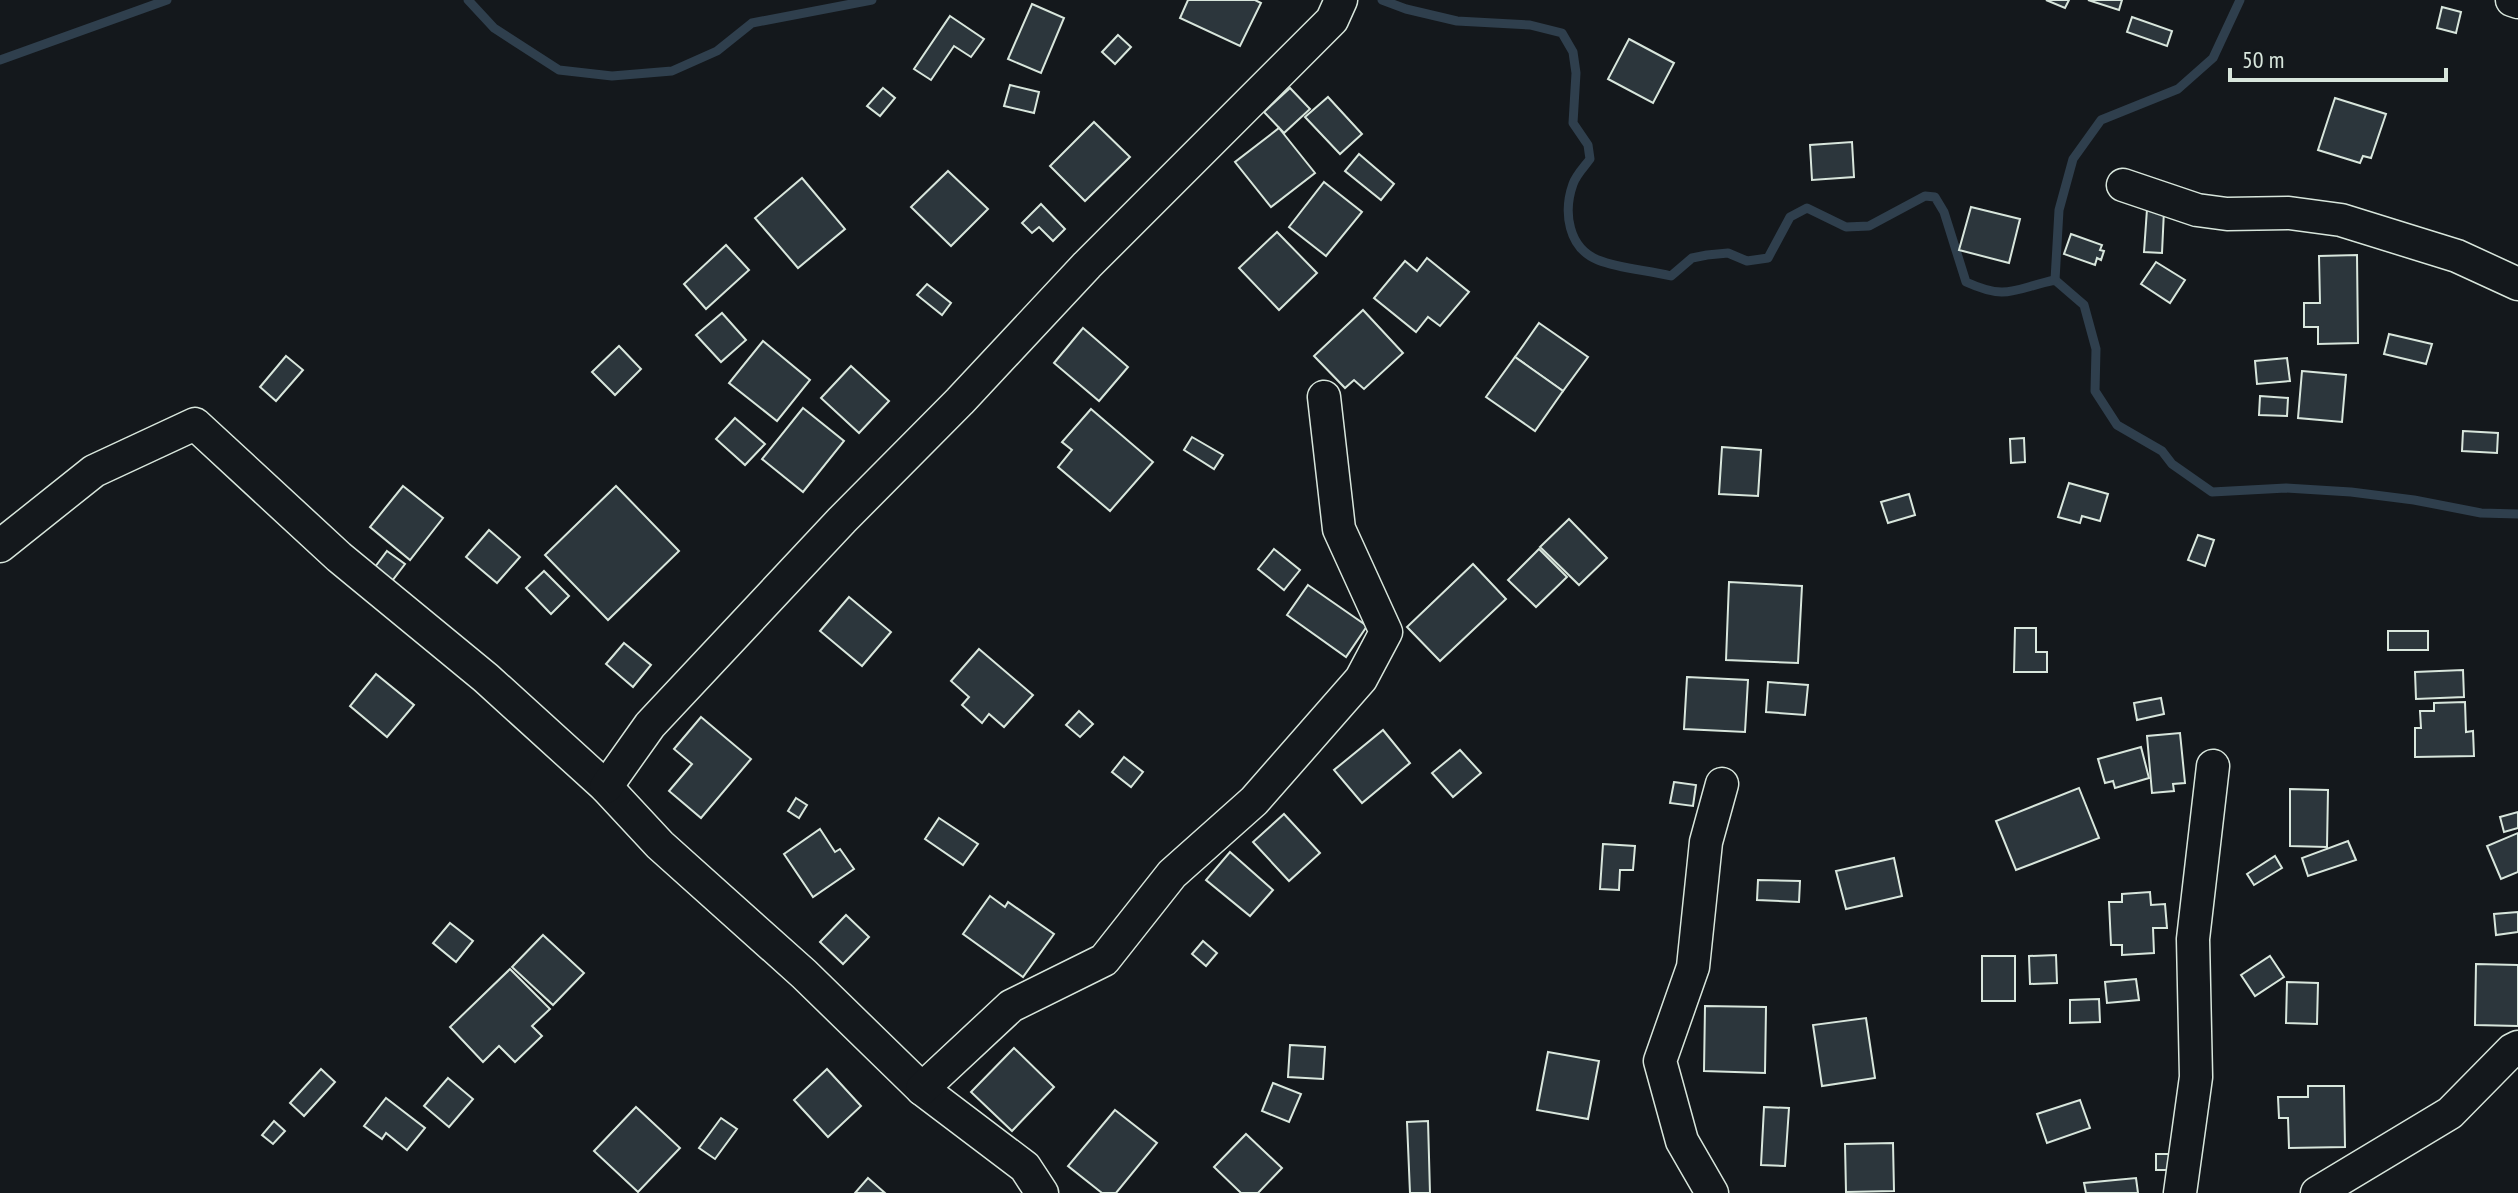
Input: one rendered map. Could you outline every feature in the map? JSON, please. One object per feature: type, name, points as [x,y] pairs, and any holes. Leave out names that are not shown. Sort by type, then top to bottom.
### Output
[{"type":"street","points":[[606,787],[650,725],[1087,265],[1332,20],[1339,4]]},
{"type":"street","points":[[2123,185],[2197,210],[2227,214],[2289,213],[2341,220],[2457,256],[2518,284]]},
{"type":"street","points":[[922,1089],[1011,1006],[1104,960],[1172,874],[1254,801],[1361,679],[1386,632],[1339,529],[1324,397]]},
{"type":"street","points":[[0,546],[94,471],[195,424],[339,557],[486,678],[606,787],[660,845],[804,974],[922,1089],[1025,1167],[1042,1193]]},
{"type":"street","points":[[2180,1193],[2196,1077],[2193,939],[2213,766]]},
{"type":"street","points":[[1712,1193],[1682,1141],[1660,1061],[1693,967],[1706,842],[1722,784]]},
{"type":"street","points":[[2317,1193],[2450,1113],[2518,1047]]},
{"type":"building","points":[[1188,0],[1255,0],[1261,3],[1240,46],[1180,18]]},
{"type":"building","points":[[2046,0],[2069,0],[2065,8]]},
{"type":"building","points":[[2088,0],[2122,0],[2119,10]]},
{"type":"building","points":[[1032,4],[1064,18],[1041,73],[1008,59]]},
{"type":"building","points":[[2442,7],[2461,12],[2456,33],[2437,28]]},
{"type":"building","points":[[950,16],[984,39],[971,57],[954,46],[931,80],[914,69]]},
{"type":"building","points":[[2132,17],[2172,31],[2167,46],[2127,32]]},
{"type":"building","points":[[1118,35],[1131,47],[1115,64],[1102,52]]},
{"type":"building","points":[[1629,39],[1674,63],[1653,103],[1608,79]]},
{"type":"building","points":[[1010,85],[1039,92],[1034,113],[1004,106]]},
{"type":"building","points":[[883,88],[895,98],[880,116],[867,106]]},
{"type":"building","points":[[1290,88],[1310,109],[1284,133],[1264,112]]},
{"type":"building","points":[[1328,97],[1362,134],[1340,154],[1305,117]]},
{"type":"building","points":[[2335,98],[2386,114],[2371,158],[2363,156],[2360,163],[2318,150]]},
{"type":"building","points":[[1094,122],[1130,157],[1085,201],[1050,166]]},
{"type":"building","points":[[1279,128],[1315,173],[1271,207],[1235,162]]},
{"type":"building","points":[[1852,142],[1854,177],[1812,180],[1810,145]]},
{"type":"building","points":[[1359,154],[1394,184],[1381,200],[1345,171]]},
{"type":"building","points":[[948,171],[988,209],[951,246],[911,207]]},
{"type":"building","points":[[802,178],[845,229],[798,268],[755,218]]},
{"type":"building","points":[[1324,182],[1362,212],[1326,256],[1289,227]]},
{"type":"building","points":[[1041,204],[1065,229],[1053,241],[1039,227],[1032,233],[1022,223]]},
{"type":"building","points":[[1971,207],[2020,219],[2009,263],[1959,250]]},
{"type":"building","points":[[2147,209],[2164,210],[2162,253],[2144,252]]},
{"type":"building","points":[[1277,232],[1317,273],[1279,310],[1239,268]]},
{"type":"building","points":[[2071,234],[2102,245],[2101,260],[2097,258],[2095,265],[2064,254]]},
{"type":"building","points":[[726,245],[749,270],[706,309],[684,284]]},
{"type":"building","points":[[2357,255],[2358,343],[2318,344],[2318,327],[2304,327],[2304,303],[2320,303],[2319,256]]},
{"type":"building","points":[[1427,258],[1469,292],[1440,326],[1428,317],[1416,332],[1374,298],[1405,261],[1417,271]]},
{"type":"building","points":[[2156,262],[2185,280],[2170,303],[2141,284]]},
{"type":"building","points":[[927,284],[951,303],[942,315],[917,295]]},
{"type":"building","points":[[1363,310],[1403,353],[1364,389],[1354,380],[1345,388],[1314,356]]},
{"type":"building","points":[[722,313],[746,340],[721,362],[696,335]]},
{"type":"building","points":[[1539,323],[1588,357],[1563,391],[1515,357]]},
{"type":"building","points":[[1083,328],[1128,367],[1099,401],[1054,363]]},
{"type":"building","points":[[2389,334],[2432,344],[2426,364],[2384,354]]},
{"type":"building","points":[[763,341],[810,380],[777,421],[729,383]]},
{"type":"building","points":[[619,346],[641,369],[615,395],[592,372]]},
{"type":"building","points":[[286,356],[303,370],[276,401],[260,387]]},
{"type":"building","points":[[1515,357],[1563,391],[1535,431],[1486,397]]},
{"type":"building","points":[[2287,358],[2290,381],[2257,384],[2255,361]]},
{"type":"building","points":[[851,366],[889,401],[859,433],[821,398]]},
{"type":"building","points":[[2302,371],[2346,375],[2342,422],[2298,418]]},
{"type":"building","points":[[2260,396],[2288,398],[2287,416],[2259,415]]},
{"type":"building","points":[[803,408],[844,441],[803,492],[762,459]]},
{"type":"building","points":[[1091,409],[1153,462],[1110,511],[1058,467],[1072,450],[1062,442]]},
{"type":"building","points":[[735,418],[765,444],[745,465],[716,439]]},
{"type":"building","points":[[2463,431],[2498,433],[2497,453],[2462,451]]},
{"type":"building","points":[[1192,437],[1223,455],[1214,469],[1184,450]]},
{"type":"building","points":[[2024,438],[2025,462],[2011,463],[2010,439]]},
{"type":"building","points":[[1722,447],[1761,450],[1758,496],[1719,494]]},
{"type":"building","points":[[2069,483],[2108,494],[2100,521],[2082,516],[2080,523],[2058,517]]},
{"type":"building","points":[[403,486],[443,518],[410,560],[370,527]]},
{"type":"building","points":[[616,486],[679,551],[608,620],[545,555]]},
{"type":"building","points":[[1909,494],[1915,515],[1888,523],[1881,502]]},
{"type":"building","points":[[1569,519],[1607,558],[1579,585],[1540,547]]},
{"type":"building","points":[[489,530],[520,557],[497,583],[466,557]]},
{"type":"building","points":[[2198,535],[2214,540],[2205,566],[2188,560]]},
{"type":"building","points":[[1274,549],[1300,570],[1284,590],[1258,569]]},
{"type":"building","points":[[1539,549],[1567,577],[1536,607],[1508,580]]},
{"type":"building","points":[[387,551],[405,564],[392,581],[375,567]]},
{"type":"building","points":[[1473,564],[1506,599],[1440,661],[1407,627]]},
{"type":"building","points":[[544,571],[569,596],[551,614],[526,588]]},
{"type":"building","points":[[1729,582],[1802,586],[1798,663],[1726,660]]},
{"type":"building","points":[[1308,585],[1367,626],[1346,657],[1287,615]]},
{"type":"building","points":[[849,597],[891,632],[862,666],[820,631]]},
{"type":"building","points":[[2015,628],[2036,628],[2036,652],[2047,652],[2047,672],[2014,672]]},
{"type":"building","points":[[2388,631],[2428,631],[2428,650],[2388,650]]},
{"type":"building","points":[[624,643],[651,665],[633,687],[606,664]]},
{"type":"building","points":[[979,649],[1033,695],[1004,727],[989,714],[982,723],[962,705],[969,697],[951,681]]},
{"type":"building","points":[[2463,670],[2464,697],[2416,699],[2415,672]]},
{"type":"building","points":[[376,674],[414,705],[387,737],[350,706]]},
{"type":"building","points":[[1687,677],[1748,680],[1745,732],[1684,729]]},
{"type":"building","points":[[1768,682],[1808,685],[1805,715],[1766,712]]},
{"type":"building","points":[[2161,698],[2164,714],[2137,720],[2134,703]]},
{"type":"building","points":[[2465,702],[2466,732],[2473,731],[2474,756],[2415,757],[2415,728],[2421,728],[2420,711],[2434,711],[2434,703]]},
{"type":"building","points":[[1079,711],[1093,724],[1080,737],[1066,725]]},
{"type":"building","points":[[701,717],[751,759],[701,818],[669,791],[692,764],[674,749]]},
{"type":"building","points":[[1383,730],[1410,763],[1362,803],[1334,770]]},
{"type":"building","points":[[2180,733],[2185,783],[2173,784],[2174,791],[2152,793],[2147,736]]},
{"type":"building","points":[[2141,747],[2149,778],[2115,788],[2113,781],[2105,783],[2098,759]]},
{"type":"building","points":[[1460,750],[1481,773],[1453,797],[1432,773]]},
{"type":"building","points":[[1124,757],[1143,772],[1131,787],[1112,772]]},
{"type":"building","points":[[1674,782],[1696,785],[1693,806],[1670,803]]},
{"type":"building","points":[[2079,788],[2099,838],[2016,870],[1996,821]]},
{"type":"building","points":[[2290,789],[2328,790],[2327,847],[2290,846]]},
{"type":"building","points":[[796,798],[807,805],[799,818],[788,811]]},
{"type":"building","points":[[2518,812],[2518,828],[2504,832],[2500,817]]},
{"type":"building","points":[[1284,814],[1320,853],[1289,881],[1253,842]]},
{"type":"building","points":[[939,818],[978,844],[963,865],[925,839]]},
{"type":"building","points":[[820,829],[835,852],[840,849],[854,869],[813,897],[784,854]]},
{"type":"building","points":[[2518,833],[2518,872],[2501,879],[2487,846]]},
{"type":"building","points":[[2348,841],[2356,860],[2308,876],[2302,858]]},
{"type":"building","points":[[1603,844],[1635,846],[1633,870],[1620,870],[1619,890],[1600,889]]},
{"type":"building","points":[[1230,852],[1273,890],[1250,916],[1206,880]]},
{"type":"building","points":[[2275,856],[2282,868],[2254,885],[2247,874]]},
{"type":"building","points":[[1894,858],[1902,896],[1846,909],[1836,871]]},
{"type":"building","points":[[1758,880],[1800,881],[1799,902],[1757,900]]},
{"type":"building","points":[[2150,892],[2151,905],[2165,904],[2167,928],[2153,928],[2154,953],[2122,955],[2122,945],[2111,945],[2109,902],[2122,902],[2122,894]]},
{"type":"building","points":[[990,896],[1005,907],[1008,902],[1054,934],[1023,977],[963,934]]},
{"type":"building","points":[[2518,912],[2518,932],[2496,935],[2494,914]]},
{"type":"building","points":[[846,915],[869,937],[843,964],[820,942]]},
{"type":"building","points":[[450,923],[473,941],[456,962],[433,943]]},
{"type":"building","points":[[543,935],[584,973],[553,1005],[512,967]]},
{"type":"building","points":[[1203,941],[1217,953],[1206,966],[1192,954]]},
{"type":"building","points":[[2056,955],[2057,983],[2030,984],[2029,956]]},
{"type":"building","points":[[1982,956],[2015,956],[2015,1001],[1982,1001]]},
{"type":"building","points":[[2270,956],[2284,977],[2255,996],[2241,975]]},
{"type":"building","points":[[2476,964],[2518,965],[2518,1026],[2475,1025]]},
{"type":"building","points":[[510,969],[550,1009],[532,1026],[542,1036],[515,1062],[499,1046],[483,1062],[450,1027]]},
{"type":"building","points":[[2136,979],[2139,1000],[2107,1003],[2105,982]]},
{"type":"building","points":[[2287,982],[2318,983],[2317,1024],[2286,1023]]},
{"type":"building","points":[[2099,999],[2100,1022],[2070,1023],[2070,1000]]},
{"type":"building","points":[[1705,1006],[1766,1007],[1765,1073],[1704,1071]]},
{"type":"building","points":[[1866,1018],[1875,1078],[1822,1086],[1813,1025]]},
{"type":"building","points":[[1290,1045],[1325,1047],[1323,1079],[1288,1077]]},
{"type":"building","points":[[1014,1048],[1054,1087],[1012,1131],[971,1092]]},
{"type":"building","points":[[1548,1052],[1599,1061],[1588,1119],[1537,1110]]},
{"type":"building","points":[[321,1069],[335,1082],[304,1116],[290,1103]]},
{"type":"building","points":[[827,1069],[861,1106],[828,1137],[794,1100]]},
{"type":"building","points":[[448,1078],[473,1099],[449,1127],[424,1106]]},
{"type":"building","points":[[1273,1083],[1301,1094],[1289,1122],[1262,1111]]},
{"type":"building","points":[[2308,1086],[2344,1086],[2345,1147],[2289,1148],[2288,1118],[2279,1118],[2278,1097],[2308,1097]]},
{"type":"building","points":[[386,1098],[425,1128],[407,1150],[386,1133],[382,1139],[364,1126]]},
{"type":"building","points":[[2080,1100],[2090,1128],[2047,1143],[2037,1114]]},
{"type":"building","points":[[636,1107],[680,1148],[638,1192],[594,1151]]},
{"type":"building","points":[[1764,1107],[1789,1108],[1785,1166],[1761,1165]]},
{"type":"building","points":[[1115,1110],[1157,1143],[1116,1193],[1102,1193],[1068,1166]]},
{"type":"building","points":[[721,1118],[737,1129],[715,1159],[699,1148]]},
{"type":"building","points":[[274,1121],[285,1131],[273,1144],[262,1135]]},
{"type":"building","points":[[1428,1121],[1430,1193],[1410,1193],[1407,1122]]},
{"type":"building","points":[[1246,1134],[1282,1168],[1258,1193],[1241,1193],[1214,1167]]},
{"type":"building","points":[[1893,1143],[1894,1191],[1846,1192],[1845,1144]]},
{"type":"building","points":[[2156,1154],[2175,1154],[2175,1170],[2156,1170]]},
{"type":"building","points":[[868,1178],[885,1193],[855,1193]]},
{"type":"building","points":[[2136,1178],[2138,1193],[2086,1193],[2084,1183]]},
{"type":"waterway","points":[[0,60],[167,0]]},
{"type":"waterway","points":[[468,0],[494,28],[559,70],[612,76],[672,71],[717,51],[752,23],[872,0]]},
{"type":"waterway","points":[[1382,0],[1457,21],[1530,25],[1562,33],[1573,52],[1576,73],[1573,123],[1588,145],[1590,159],[1573,184],[1568,206],[1570,228],[1580,247],[1598,260],[1671,276],[1692,258],[1707,255],[1728,253],[1747,261],[1768,258],[1790,217],[1807,208],[1846,227],[1869,226],[1925,196],[1935,197],[1944,212],[1966,282],[1992,291],[2010,292],[2055,280],[2084,305],[2096,349],[2095,391],[2117,425],[2162,451],[2172,464],[2212,492],[2286,488],[2351,492],[2481,513],[2518,514]]},
{"type":"waterway","points":[[2055,280],[2059,210],[2073,159],[2101,120],[2178,89],[2213,58],[2240,0]]}]
